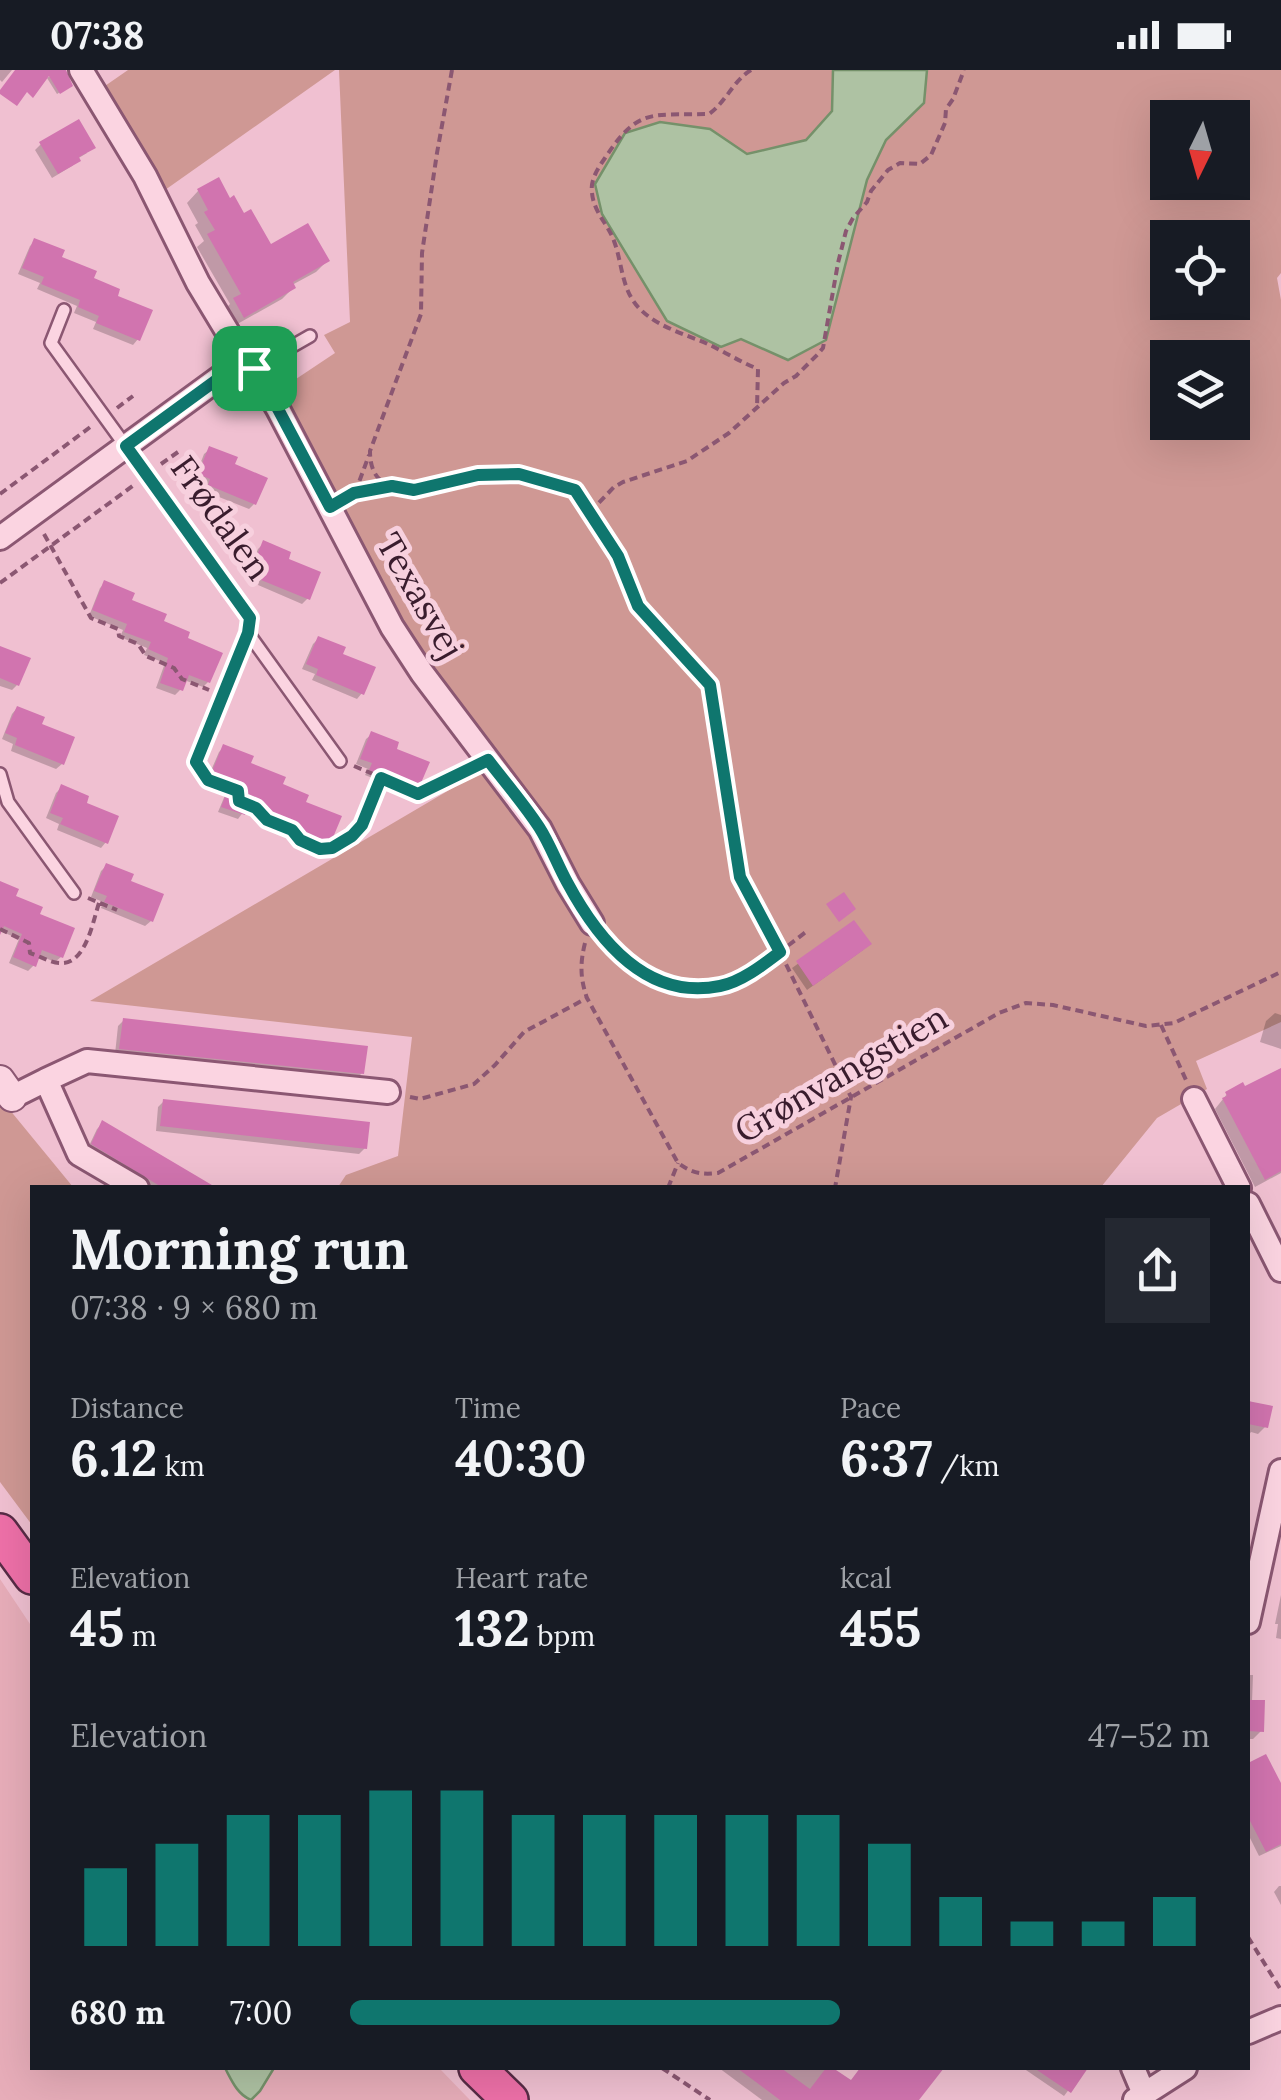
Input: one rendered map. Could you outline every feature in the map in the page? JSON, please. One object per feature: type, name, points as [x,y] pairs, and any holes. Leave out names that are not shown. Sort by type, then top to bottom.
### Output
[{"type":"highway","points":[[0,1532],[30,1573]]},
{"type":"highway","points":[[478,2070],[510,2100]]},
{"type":"street","name":"Texasvej","points":[[81,70],[145,176],[198,283],[251,362],[392,626],[422,674],[540,829],[592,923]]},
{"type":"street","name":"Frødalen","points":[[0,538],[251,362]]},
{"type":"street","points":[[6,1088],[46,1080],[87,1061],[388,1092]]},
{"type":"street","points":[[46,1080],[79,1154],[131,1185]]},
{"type":"street","points":[[1194,1098],[1238,1185]]},
{"type":"street","points":[[1250,1208],[1281,1270]]},
{"type":"street","points":[[1250,1613],[1281,1472]]},
{"type":"street","points":[[1250,2031],[1281,2018]]},
{"type":"street","points":[[1133,2070],[1140,2097],[1182,2070]]},
{"type":"lane","name":"Frødalen","points":[[64,310],[51,343],[250,618],[248,633],[196,762]]},
{"type":"lane","points":[[251,362],[310,336]]},
{"type":"lane","name":"Frødalen","points":[[248,633],[340,760]]},
{"type":"lane","points":[[0,774],[8,802],[74,893]]},
{"type":"path","points":[[354,493],[421,314],[422,253],[452,70]]},
{"type":"path","points":[[751,70],[738,79],[709,114],[652,114],[627,129],[600,164],[592,192],[597,214],[615,243],[631,298],[642,312],[661,323],[758,369],[757,408]]},
{"type":"path","points":[[590,512],[614,488],[687,461],[729,432],[823,348],[846,231],[888,170],[900,163],[920,164],[931,155],[964,70]]},
{"type":"path","points":[[0,494],[134,396]]},
{"type":"path","points":[[370,450],[370,465],[379,478],[392,486]]},
{"type":"path","points":[[0,583],[178,452]]},
{"type":"path","points":[[330,507],[354,493],[392,486],[414,490],[478,475],[519,474],[575,490],[618,556],[638,606],[710,685],[740,877],[851,1097],[836,1185]]},
{"type":"path","points":[[33,514],[91,618],[118,629],[119,636],[138,644],[146,656],[174,668],[182,680],[223,696]]},
{"type":"path","points":[[340,760],[418,794],[488,760]]},
{"type":"path","points":[[196,762],[208,780],[238,791],[239,801],[320,849],[332,848],[362,825],[381,778]]},
{"type":"path","points":[[74,893],[117,910]]},
{"type":"path","points":[[0,929],[29,943],[30,952],[58,964],[67,963],[82,950],[99,903]]},
{"type":"path","points":[[669,1185],[678,1162],[587,998],[581,979],[580,962],[592,923],[633,967],[685,990],[724,986],[763,965],[807,931]]},
{"type":"path","name":"Grønvangstien","points":[[678,1162],[701,1175],[718,1173],[999,1013],[1026,1002],[1146,1026],[1161,1025],[1174,1023],[1281,972]]},
{"type":"path","points":[[388,1092],[420,1099],[474,1084],[524,1032],[587,998]]},
{"type":"path","points":[[1161,1025],[1194,1098]]},
{"type":"path","points":[[1250,1940],[1281,1990]]},
{"type":"path","points":[[665,2070],[710,2100]]},
{"type":"shaded area","points":[[128,70],[335,70],[165,190],[102,88]]},
{"type":"shaded area","points":[[339,70],[833,70],[832,111],[806,140],[747,154],[710,129],[741,339],[788,360],[826,340],[867,180],[886,140],[924,103],[927,70],[1281,70],[1281,273],[1277,278],[1281,300],[1281,1022],[1196,1061],[1207,1089],[1157,1118],[1103,1185],[339,1185],[346,1175],[398,1156],[412,1037],[90,1001],[485,769],[278,391],[335,353],[324,335],[350,322]]},
{"type":"shaded area","points":[[833,70],[927,70],[924,103],[886,140],[867,180],[826,340],[788,360],[741,339],[721,347],[667,321],[602,214],[595,184],[625,133],[660,122],[710,129],[747,154],[806,140],[832,111]]},
{"type":"shaded area","points":[[0,1098],[71,1185],[30,1185],[30,1522],[0,1482]]},
{"type":"shaded area","points":[[0,1579],[30,1624],[30,2070],[441,2070],[470,2100],[0,2100]]},
{"type":"shaded area","points":[[226,2070],[273,2070],[251,2100],[238,2091]]},
{"type":"building","points":[[15,70],[66,70],[73,86],[60,94],[49,76],[33,98],[27,92],[17,106],[0,94]]},
{"type":"building","points":[[79,119],[96,148],[58,174],[39,142]]},
{"type":"building","points":[[219,177],[244,213],[251,209],[271,244],[308,223],[330,261],[293,282],[296,288],[244,318],[233,298],[241,294],[207,234],[215,230],[197,189]]},
{"type":"building","points":[[34,238],[65,250],[62,257],[97,271],[94,278],[120,289],[118,296],[153,310],[140,341],[96,323],[99,316],[78,307],[80,300],[41,284],[44,277],[22,268]]},
{"type":"building","points":[[209,446],[238,457],[235,464],[268,478],[256,505],[208,485],[210,479],[198,474]]},
{"type":"building","points":[[263,540],[291,552],[289,559],[321,572],[310,600],[261,580],[264,573],[252,568]]},
{"type":"building","points":[[104,580],[135,593],[132,600],[167,614],[164,621],[190,632],[188,638],[223,653],[210,683],[189,675],[183,691],[160,683],[168,658],[148,649],[151,642],[124,632],[127,624],[92,610]]},
{"type":"building","points":[[318,636],[346,647],[343,654],[376,667],[364,695],[316,675],[318,669],[306,664]]},
{"type":"building","points":[[0,646],[31,658],[19,686],[0,678]]},
{"type":"building","points":[[17,706],[45,717],[42,724],[75,737],[64,765],[15,745],[17,738],[5,733]]},
{"type":"building","points":[[371,731],[399,742],[397,749],[430,762],[418,790],[369,770],[372,763],[360,759]]},
{"type":"building","points":[[223,744],[254,756],[251,763],[286,777],[283,784],[309,795],[306,802],[342,816],[329,847],[298,834],[301,827],[249,806],[245,815],[221,807],[231,782],[211,774]]},
{"type":"building","points":[[61,784],[89,796],[87,803],[119,816],[108,844],[60,824],[63,818],[50,813]]},
{"type":"building","points":[[106,863],[134,874],[131,881],[164,894],[153,922],[104,902],[107,896],[94,891]]},
{"type":"building","points":[[0,881],[19,889],[16,896],[43,907],[40,914],[75,928],[63,958],[42,950],[36,967],[13,957],[22,934],[4,926],[0,935]]},
{"type":"building","points":[[844,892],[856,909],[839,922],[826,904]]},
{"type":"building","points":[[854,920],[872,944],[813,986],[796,961]]},
{"type":"building","points":[[123,1018],[368,1046],[364,1074],[119,1049]]},
{"type":"building","points":[[1281,1068],[1281,1171],[1265,1180],[1222,1098],[1243,1082],[1245,1086]]},
{"type":"building","points":[[163,1099],[370,1122],[367,1149],[160,1126]]},
{"type":"building","points":[[102,1120],[212,1185],[158,1185],[91,1144]]},
{"type":"building","points":[[1250,1401],[1273,1406],[1268,1428],[1250,1424]]},
{"type":"building","points":[[1250,1700],[1265,1700],[1264,1732],[1250,1731]]},
{"type":"building","points":[[1266,1754],[1281,1783],[1281,1844],[1266,1852],[1250,1821],[1250,1762]]},
{"type":"building","points":[[740,2070],[784,2070],[810,2089],[824,2070],[836,2070],[851,2080],[858,2070],[942,2070],[919,2100],[780,2100]]},
{"type":"building","points":[[1037,2070],[1087,2070],[1071,2093]]},
{"type":"route","points":[[248,357],[254,368],[330,507],[354,493],[392,486],[414,490],[478,475],[519,474],[575,490],[618,556],[638,606],[710,685],[740,877],[780,952],[724,986],[685,990],[633,967],[592,923],[540,829],[488,760],[418,794],[381,778],[362,825],[332,848],[320,849],[239,801],[238,791],[208,780],[196,762],[248,633],[250,618],[126,446],[248,357]]}]
